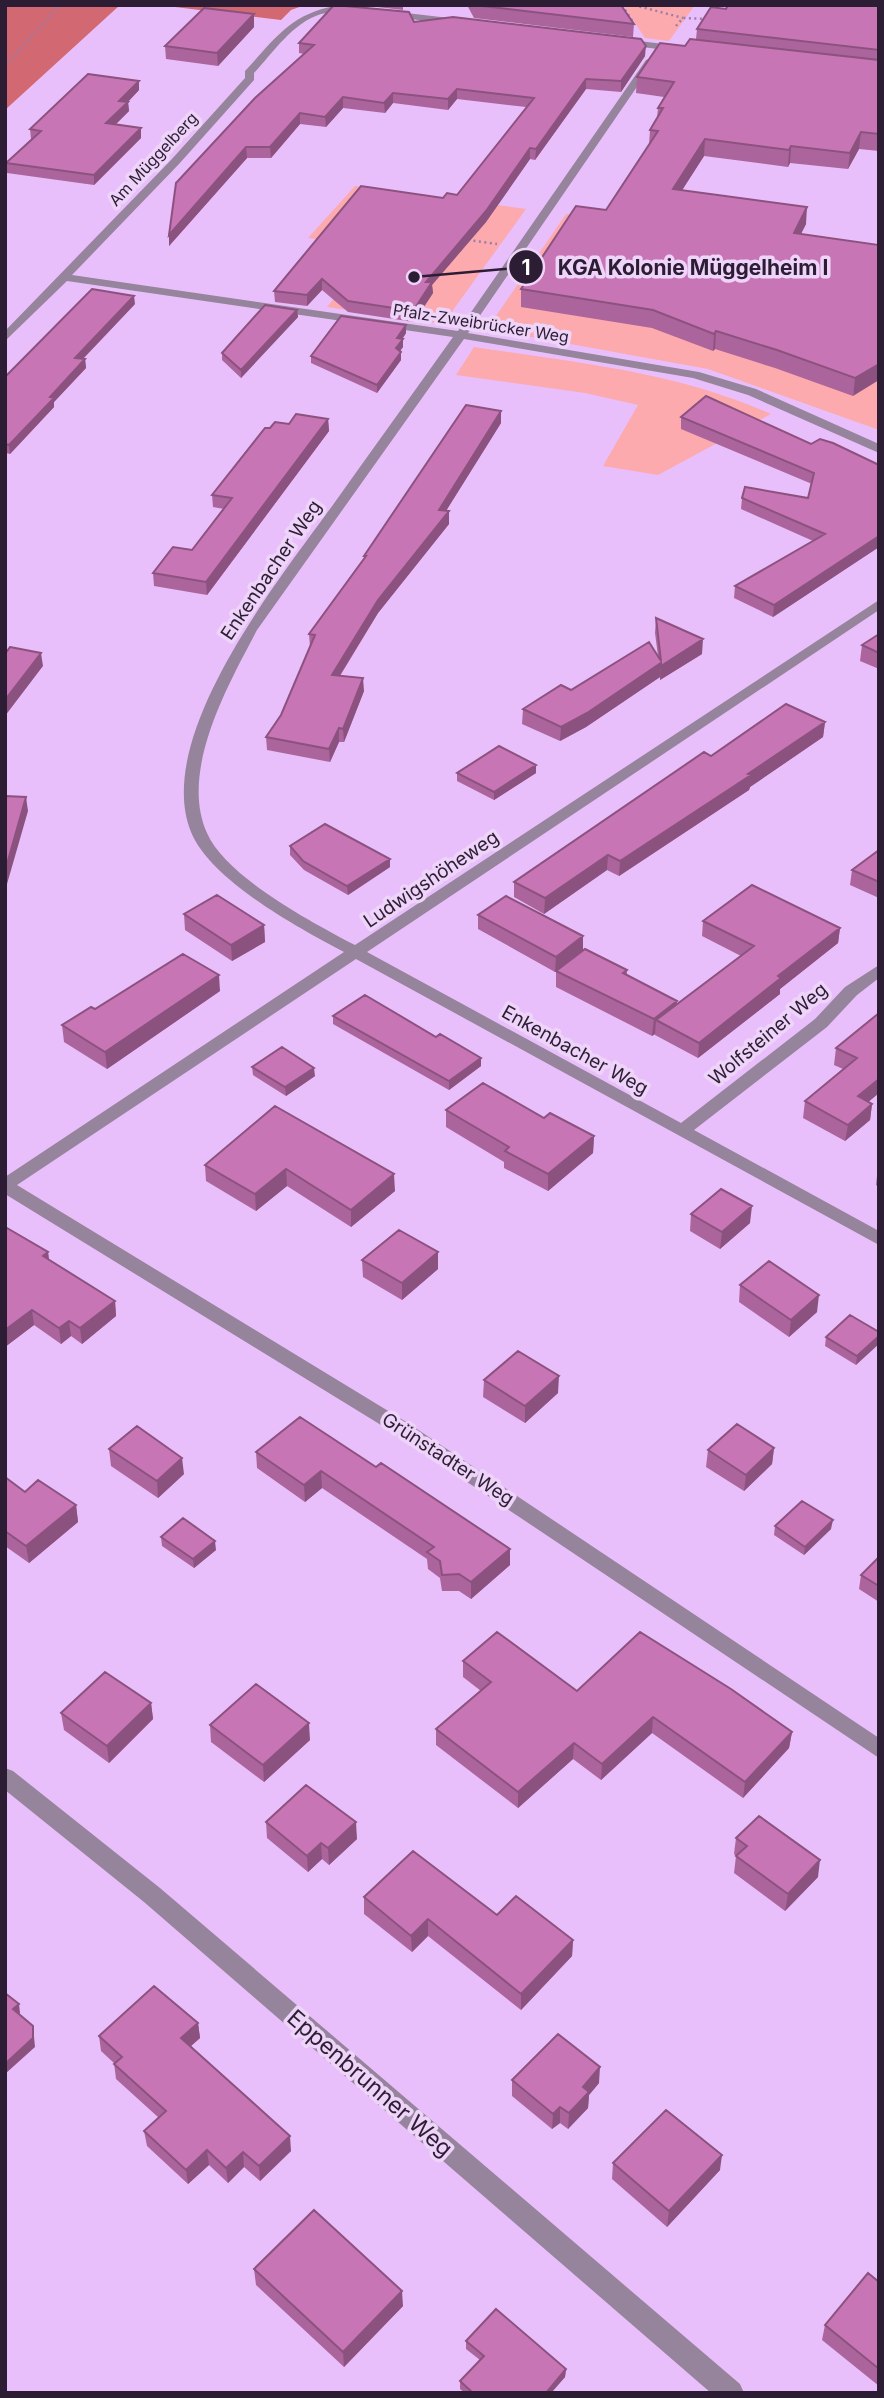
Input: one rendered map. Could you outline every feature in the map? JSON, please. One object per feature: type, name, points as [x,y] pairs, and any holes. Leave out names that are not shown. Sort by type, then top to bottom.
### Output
[{"type":"street","name":"Am Müggelberg","points":[[5,338],[175,162],[250,78],[249,73],[300,20],[311,12],[324,9],[362,10]]},
{"type":"street","points":[[375,12],[473,24]]},
{"type":"street","points":[[612,41],[696,51]]},
{"type":"street","name":"Enkenbacher Weg","points":[[660,46],[460,335],[250,630],[224,678],[206,723],[197,760],[192,799],[200,832],[234,874],[293,918],[879,1239]]},
{"type":"street","name":"Pfalz-Zweibrücker Weg","points":[[64,276],[460,335],[728,384],[879,449]]},
{"type":"street","name":"Ludwigshöheweg","points":[[5,1186],[879,604]]},
{"type":"street","name":"Wolfsteiner Weg","points":[[683,1130],[821,1023],[851,992],[879,970]]},
{"type":"street","name":"Grünstadter Weg","points":[[5,1186],[412,1435],[879,1749]]},
{"type":"street","name":"Eppenbrunner Weg","points":[[5,1777],[152,1895],[731,2393]]},
{"type":"path","points":[[53,5],[57,8]]},
{"type":"path","points":[[5,66],[57,8],[66,5]]},
{"type":"path","points":[[634,5],[683,18],[717,20]]},
{"type":"path","points":[[673,31],[683,18]]},
{"type":"path","points":[[459,239],[501,245]]},
{"type":"shaded area","points":[[5,5],[120,5],[5,110]]},
{"type":"shaded area","points":[[159,5],[305,5],[291,10],[281,20]]},
{"type":"shaded area","points":[[623,5],[695,5],[669,41],[645,38]]},
{"type":"shaded area","points":[[355,186],[526,209],[443,324],[327,307],[375,248],[308,238]]},
{"type":"shaded area","points":[[566,214],[879,257],[879,430],[708,369],[487,329]]},
{"type":"shaded area","points":[[474,347],[663,378],[736,400],[771,414],[658,475],[603,466],[638,405],[585,393],[456,375]]},
{"type":"building","points":[[334,5],[409,12],[414,22],[453,17],[641,39],[646,46],[621,81],[586,79],[536,149],[530,148],[486,211],[426,282],[432,282],[413,311],[348,301],[322,279],[307,295],[274,291],[361,186],[443,198],[447,193],[457,195],[534,98],[457,89],[448,99],[393,93],[384,103],[343,97],[325,117],[300,113],[270,147],[246,147],[169,235],[176,183],[255,98],[314,45],[299,43]]},
{"type":"building","points":[[474,5],[621,5],[634,24]]},
{"type":"building","points":[[728,5],[879,5],[879,50],[697,29],[711,7],[726,9]]},
{"type":"building","points":[[204,8],[254,14],[217,53],[165,46]]},
{"type":"building","points":[[690,39],[879,60],[879,134],[861,132],[850,153],[791,146],[789,150],[705,139],[673,189],[807,207],[794,233],[879,245],[879,364],[855,378],[777,350],[716,331],[714,334],[653,310],[521,289],[576,206],[606,210],[658,131],[650,130],[663,108],[658,108],[674,82],[637,77],[660,43],[685,46]]},
{"type":"building","points":[[88,74],[139,81],[119,101],[128,102],[106,123],[141,128],[94,175],[6,163],[41,131],[30,129]]},
{"type":"building","points":[[92,289],[134,296],[75,358],[85,359],[50,397],[54,398],[9,445],[5,444],[5,377]]},
{"type":"building","points":[[265,305],[297,310],[241,370],[222,353]]},
{"type":"building","points":[[341,316],[406,325],[397,338],[403,339],[396,348],[401,352],[377,385],[311,356]]},
{"type":"building","points":[[706,396],[811,444],[820,439],[833,443],[879,465],[879,536],[774,605],[735,586],[825,534],[742,498],[745,487],[808,498],[814,473],[681,417]]},
{"type":"building","points":[[466,405],[501,411],[439,510],[449,511],[378,600],[332,675],[363,678],[343,729],[339,728],[329,749],[266,737],[281,715],[315,635],[309,634],[366,556]]},
{"type":"building","points":[[296,414],[328,419],[206,582],[153,573],[173,547],[192,550],[232,498],[212,495],[265,428],[270,428],[275,422],[289,424]]},
{"type":"building","points":[[656,618],[703,639],[561,727],[523,709],[561,685],[571,690],[649,642],[661,661]]},
{"type":"building","points":[[879,634],[879,653],[862,645]]},
{"type":"building","points":[[10,647],[41,653],[5,700],[5,654]]},
{"type":"building","points":[[786,704],[825,722],[748,774],[751,775],[620,861],[608,855],[545,898],[514,882],[704,752],[711,756]]},
{"type":"building","points":[[499,746],[536,765],[494,792],[457,773]]},
{"type":"building","points":[[5,796],[26,797],[5,871]]},
{"type":"building","points":[[325,824],[390,859],[347,886],[303,861],[290,846]]},
{"type":"building","points":[[879,850],[879,882],[852,870]]},
{"type":"building","points":[[752,885],[840,928],[699,1043],[656,1020],[754,946],[703,921]]},
{"type":"building","points":[[217,895],[264,925],[231,945],[184,914]]},
{"type":"building","points":[[506,896],[583,936],[556,957],[478,915]]},
{"type":"building","points":[[585,949],[627,970],[623,973],[677,1001],[654,1019],[556,971]]},
{"type":"building","points":[[183,954],[219,975],[105,1052],[62,1025],[91,1007],[95,1009]]},
{"type":"building","points":[[365,995],[436,1037],[440,1034],[481,1058],[449,1081],[333,1016]]},
{"type":"building","points":[[879,1013],[879,1079],[858,1096],[872,1104],[848,1125],[805,1101],[857,1058],[836,1048]]},
{"type":"building","points":[[282,1047],[314,1068],[285,1087],[252,1067]]},
{"type":"building","points":[[483,1083],[544,1118],[550,1113],[594,1136],[548,1174],[505,1151],[509,1147],[446,1110]]},
{"type":"building","points":[[275,1106],[394,1174],[351,1210],[286,1169],[255,1194],[205,1165]]},
{"type":"building","points":[[721,1189],[752,1206],[722,1232],[691,1214]]},
{"type":"building","points":[[7,1228],[48,1252],[43,1256],[115,1301],[80,1328],[69,1321],[59,1328],[32,1310],[5,1330]]},
{"type":"building","points":[[399,1230],[438,1252],[402,1283],[362,1260]]},
{"type":"building","points":[[769,1261],[819,1295],[791,1320],[740,1285]]},
{"type":"building","points":[[850,1315],[879,1332],[879,1336],[857,1356],[826,1337]]},
{"type":"building","points":[[518,1351],[559,1376],[525,1406],[484,1380]]},
{"type":"building","points":[[300,1417],[376,1467],[381,1463],[510,1549],[471,1582],[459,1574],[442,1575],[440,1561],[427,1552],[434,1547],[321,1471],[304,1485],[256,1452]]},
{"type":"building","points":[[737,1424],[774,1448],[746,1475],[708,1450]]},
{"type":"building","points":[[137,1426],[182,1458],[157,1481],[109,1449]]},
{"type":"building","points":[[5,1477],[25,1492],[38,1480],[76,1505],[26,1546],[5,1531]]},
{"type":"building","points":[[802,1501],[833,1520],[805,1547],[775,1526]]},
{"type":"building","points":[[183,1518],[215,1541],[193,1559],[161,1537]]},
{"type":"building","points":[[879,1557],[879,1586],[861,1575]]},
{"type":"building","points":[[497,1632],[577,1691],[640,1632],[731,1689],[792,1732],[745,1782],[653,1717],[602,1764],[574,1743],[518,1792],[436,1729],[491,1682],[463,1661]]},
{"type":"building","points":[[105,1672],[151,1703],[107,1746],[61,1713]]},
{"type":"building","points":[[256,1684],[309,1723],[263,1765],[210,1725]]},
{"type":"building","points":[[306,1785],[356,1822],[328,1848],[321,1843],[307,1856],[266,1822]]},
{"type":"building","points":[[759,1816],[820,1860],[788,1894],[736,1856],[747,1846],[736,1838]]},
{"type":"building","points":[[413,1851],[497,1915],[516,1896],[573,1940],[521,1994],[428,1919],[411,1936],[364,1897]]},
{"type":"building","points":[[154,1986],[198,2023],[181,2038],[290,2136],[259,2166],[243,2152],[226,2168],[207,2150],[186,2170],[144,2131],[166,2111],[114,2064],[122,2057],[99,2036]]},
{"type":"building","points":[[5,1993],[19,2004],[13,2009],[33,2026],[33,2038],[5,2064]]},
{"type":"building","points":[[558,2034],[600,2067],[583,2087],[589,2092],[569,2113],[560,2107],[553,2114],[512,2080]]},
{"type":"building","points":[[666,2110],[722,2155],[669,2211],[613,2163]]},
{"type":"building","points":[[314,2210],[402,2291],[343,2352],[254,2269]]},
{"type":"building","points":[[868,2273],[879,2282],[879,2369],[825,2325]]},
{"type":"building","points":[[496,2309],[566,2369],[546,2393],[473,2393],[460,2381],[484,2356],[466,2341]]},
{"type":"place","name":"KGA Kolonie Müggelheim I","points":[[414,277]]}]
